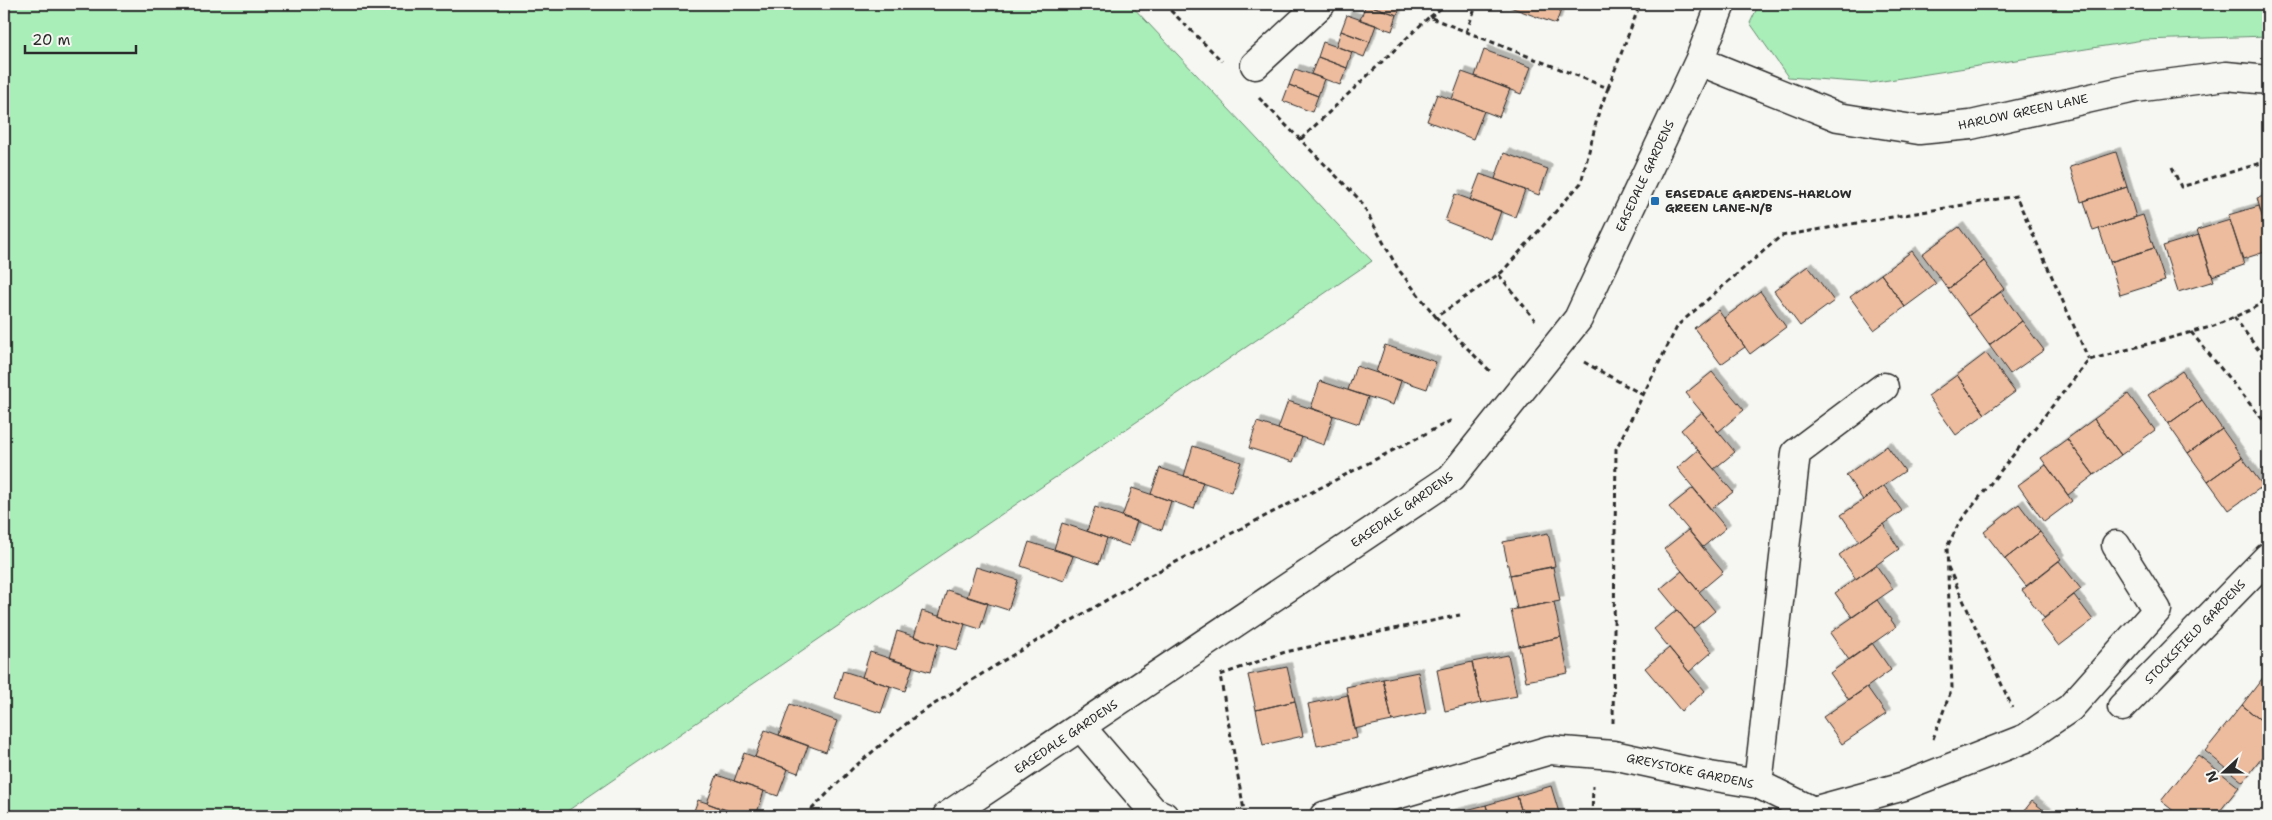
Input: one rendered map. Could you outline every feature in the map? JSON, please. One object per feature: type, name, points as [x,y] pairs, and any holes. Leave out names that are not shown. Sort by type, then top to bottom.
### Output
[{"type":"street","points":[[1246,71],[1321,4]]},
{"type":"street","name":"EASEDALE GARDENS","points":[[947,816],[1451,478],[1578,319],[1699,61],[1721,4]]},
{"type":"street","name":"HARLOW GREEN LANE","points":[[1699,61],[1838,118],[1919,130],[1971,125],[2135,88],[2226,76],[2268,80]]},
{"type":"street","points":[[1758,784],[1796,453],[1884,387]]},
{"type":"street","name":"GREYSTOKE GARDENS","points":[[1324,816],[1550,750],[1613,755],[1758,784],[1813,814],[1904,786],[2026,738],[2070,708],[2158,610],[2116,545]]},
{"type":"street","name":"STOCKSFIELD GARDENS","points":[[2122,707],[2268,557]]},
{"type":"street","points":[[1081,727],[1153,811],[1164,816]]},
{"type":"path","points":[[1164,4],[1246,71],[1301,138],[1360,200],[1398,268],[1436,318],[1516,396]]},
{"type":"path","points":[[1301,138],[1446,4]]},
{"type":"path","points":[[1466,32],[1477,4]]},
{"type":"path","points":[[1436,318],[1498,275],[1581,183],[1598,116],[1640,4]]},
{"type":"path","points":[[1430,17],[1608,88]]},
{"type":"path","points":[[2172,166],[2180,187],[2268,161]]},
{"type":"path","points":[[1613,755],[1616,448],[1678,326],[1781,236],[2016,196],[2089,360]]},
{"type":"path","points":[[1498,275],[1556,347],[1643,395]]},
{"type":"path","points":[[1932,743],[1952,688],[1947,547],[1959,523],[2089,360],[2214,326],[2268,299]]},
{"type":"path","points":[[2234,317],[2268,363]]},
{"type":"path","points":[[2191,332],[2268,426]]},
{"type":"path","points":[[805,816],[853,768],[917,715],[1001,662],[1139,581],[1456,418]]},
{"type":"path","points":[[1947,564],[2026,738]]},
{"type":"path","points":[[1245,816],[1220,675],[1285,652],[1460,615]]},
{"type":"green space","points":[[4,4],[1130,4],[1372,261],[560,816],[4,816]]},
{"type":"green space","points":[[1759,4],[2268,4],[2268,36],[2143,40],[1870,83],[1788,77],[1750,23]]},
{"type":"building","points":[[1366,4],[1402,4],[1397,15]]},
{"type":"building","points":[[1366,4],[1397,15],[1392,31],[1360,20]]},
{"type":"building","points":[[1511,4],[1563,4],[1556,24],[1510,7]]},
{"type":"building","points":[[1347,15],[1376,25],[1370,42],[1341,31]]},
{"type":"building","points":[[1341,31],[1370,42],[1364,57],[1336,46]]},
{"type":"building","points":[[1323,42],[1352,52],[1347,68],[1318,57]]},
{"type":"building","points":[[1484,50],[1531,67],[1521,94],[1475,76]]},
{"type":"building","points":[[1318,57],[1347,68],[1340,85],[1311,74]]},
{"type":"building","points":[[1295,69],[1324,79],[1318,96],[1289,85]]},
{"type":"building","points":[[1462,72],[1510,89],[1499,117],[1452,99]]},
{"type":"building","points":[[1289,85],[1318,96],[1312,112],[1283,101]]},
{"type":"building","points":[[1437,94],[1484,111],[1473,139],[1427,121]]},
{"type":"building","points":[[2116,152],[2127,187],[2081,202],[2070,167]]},
{"type":"building","points":[[1504,153],[1548,169],[1539,195],[1495,179]]},
{"type":"building","points":[[1480,174],[1525,190],[1515,217],[1470,200]]},
{"type":"building","points":[[2127,187],[2136,217],[2093,231],[2084,201]]},
{"type":"building","points":[[1455,194],[1501,211],[1491,239],[1445,221]]},
{"type":"building","points":[[2268,195],[2268,236],[2257,198]]},
{"type":"building","points":[[2259,206],[2268,236],[2268,251],[2243,259],[2228,215]]},
{"type":"building","points":[[2143,215],[2154,248],[2110,262],[2099,229]]},
{"type":"building","points":[[2230,220],[2244,265],[2212,276],[2197,230]]},
{"type":"building","points":[[1959,227],[1984,261],[1948,289],[1922,254]]},
{"type":"building","points":[[2199,235],[2214,281],[2178,292],[2163,246]]},
{"type":"building","points":[[2154,248],[2165,281],[2120,295],[2110,262]]},
{"type":"building","points":[[1912,251],[1936,284],[1905,307],[1881,274]]},
{"type":"building","points":[[1984,261],[2004,289],[1968,316],[1948,289]]},
{"type":"building","points":[[1808,266],[1834,301],[1800,326],[1774,291]]},
{"type":"building","points":[[1881,274],[1905,307],[1874,330],[1850,297]]},
{"type":"building","points":[[1760,291],[1786,327],[1750,354],[1724,318]]},
{"type":"building","points":[[2001,292],[2022,321],[1989,345],[1968,316]]},
{"type":"building","points":[[1718,310],[1745,347],[1721,364],[1694,328]]},
{"type":"building","points":[[2022,321],[2044,350],[2010,374],[1989,345]]},
{"type":"building","points":[[1385,345],[1436,362],[1427,389],[1376,372]]},
{"type":"building","points":[[1986,353],[2015,392],[1985,414],[1957,375]]},
{"type":"building","points":[[1356,366],[1401,381],[1393,405],[1348,390]]},
{"type":"building","points":[[2182,371],[2202,400],[2168,424],[2148,395]]},
{"type":"building","points":[[1712,372],[1744,410],[1718,432],[1686,393]]},
{"type":"building","points":[[1957,375],[1985,414],[1956,435],[1928,396]]},
{"type":"building","points":[[1320,381],[1368,397],[1359,424],[1311,408]]},
{"type":"building","points":[[2128,394],[2155,430],[2121,455],[2094,419]]},
{"type":"building","points":[[2202,400],[2222,429],[2188,453],[2168,424]]},
{"type":"building","points":[[1288,401],[1333,416],[1324,445],[1278,429]]},
{"type":"building","points":[[1702,412],[1735,452],[1714,469],[1681,430]]},
{"type":"building","points":[[2094,419],[2121,455],[2094,475],[2067,439]]},
{"type":"building","points":[[1257,422],[1302,437],[1293,462],[1249,448]]},
{"type":"building","points":[[2222,429],[2242,457],[2208,481],[2188,453]]},
{"type":"building","points":[[2067,439],[2094,475],[2068,495],[2041,458]]},
{"type":"building","points":[[1193,446],[1241,462],[1231,492],[1184,476]]},
{"type":"building","points":[[1887,446],[1905,471],[1863,500],[1846,475]]},
{"type":"building","points":[[1698,450],[1733,492],[1711,509],[1677,468]]},
{"type":"building","points":[[2242,457],[2263,486],[2229,510],[2208,481]]},
{"type":"building","points":[[2046,465],[2072,501],[2044,522],[2018,485]]},
{"type":"building","points":[[1160,468],[1203,482],[1194,509],[1151,494]]},
{"type":"building","points":[[1884,486],[1902,511],[1859,541],[1841,515]]},
{"type":"building","points":[[1132,488],[1171,501],[1162,530],[1122,517]]},
{"type":"building","points":[[1693,488],[1726,528],[1703,547],[1669,507]]},
{"type":"building","points":[[2019,504],[2040,532],[2005,559],[1984,532]]},
{"type":"building","points":[[1095,507],[1137,521],[1129,546],[1087,531]]},
{"type":"building","points":[[1062,523],[1107,538],[1099,564],[1054,549]]},
{"type":"building","points":[[1883,524],[1899,549],[1856,579],[1839,555]]},
{"type":"building","points":[[1688,530],[1723,572],[1699,592],[1664,549]]},
{"type":"building","points":[[2040,532],[2061,559],[2026,586],[2005,559]]},
{"type":"building","points":[[1548,533],[1555,566],[1510,575],[1503,542]]},
{"type":"building","points":[[1029,542],[1073,556],[1064,581],[1021,566]]},
{"type":"building","points":[[2059,561],[2081,589],[2044,618],[2022,590]]},
{"type":"building","points":[[1876,565],[1893,589],[1852,617],[1835,593]]},
{"type":"building","points":[[976,567],[1018,580],[1008,610],[967,597]]},
{"type":"building","points":[[1553,567],[1560,601],[1517,609],[1510,575]]},
{"type":"building","points":[[1682,571],[1715,611],[1693,629],[1660,589]]},
{"type":"building","points":[[947,590],[988,603],[980,629],[939,616]]},
{"type":"building","points":[[2074,595],[2093,620],[2059,646],[2040,622]]},
{"type":"building","points":[[1877,600],[1896,627],[1849,660],[1830,633]]},
{"type":"building","points":[[1554,602],[1561,637],[1519,646],[1511,610]]},
{"type":"building","points":[[1677,610],[1712,652],[1689,672],[1654,629]]},
{"type":"building","points":[[922,611],[965,624],[957,650],[914,637]]},
{"type":"building","points":[[897,631],[938,644],[930,672],[889,659]]},
{"type":"building","points":[[1561,637],[1568,673],[1526,681],[1519,646]]},
{"type":"building","points":[[1872,643],[1891,670],[1849,700],[1830,673]]},
{"type":"building","points":[[1669,648],[1705,691],[1681,711],[1645,668]]},
{"type":"building","points":[[870,652],[913,666],[905,691],[862,677]]},
{"type":"building","points":[[1508,655],[1517,696],[1481,703],[1472,662]]},
{"type":"building","points":[[1472,662],[1481,703],[1445,711],[1437,670]]},
{"type":"building","points":[[1287,667],[1295,701],[1256,710],[1248,675]]},
{"type":"building","points":[[843,671],[890,686],[881,713],[835,698]]},
{"type":"building","points":[[2268,671],[2268,726],[2242,705]]},
{"type":"building","points":[[1418,672],[1426,713],[1392,721],[1383,679]]},
{"type":"building","points":[[1383,679],[1392,721],[1354,729],[1346,687]]},
{"type":"building","points":[[1867,687],[1886,714],[1842,744],[1823,717]]},
{"type":"building","points":[[1348,695],[1357,738],[1317,746],[1308,704]]},
{"type":"building","points":[[1295,701],[1303,736],[1263,745],[1256,710]]},
{"type":"building","points":[[790,704],[837,721],[826,752],[779,735]]},
{"type":"building","points":[[2242,705],[2268,726],[2268,750],[2243,782],[2205,751]]},
{"type":"building","points":[[765,730],[808,746],[798,773],[755,757]]},
{"type":"building","points":[[744,753],[788,769],[778,796],[734,781]]},
{"type":"building","points":[[2198,755],[2239,787],[2216,816],[2180,816],[2161,801]]},
{"type":"building","points":[[717,775],[764,791],[756,816],[743,816],[707,803]]},
{"type":"building","points":[[1551,786],[1560,816],[1523,816],[1517,796]]},
{"type":"building","points":[[1517,796],[1523,816],[1489,816],[1486,805]]},
{"type":"building","points":[[698,800],[707,803],[741,816],[692,816]]},
{"type":"building","points":[[2032,801],[2051,816],[2020,816]]},
{"type":"building","points":[[1486,805],[1489,816],[1451,816],[1450,814]]},
{"type":"place","name":"EASEDALE GARDENS-HARLOW GREEN LANE-N/B","points":[[1655,201]]}]
